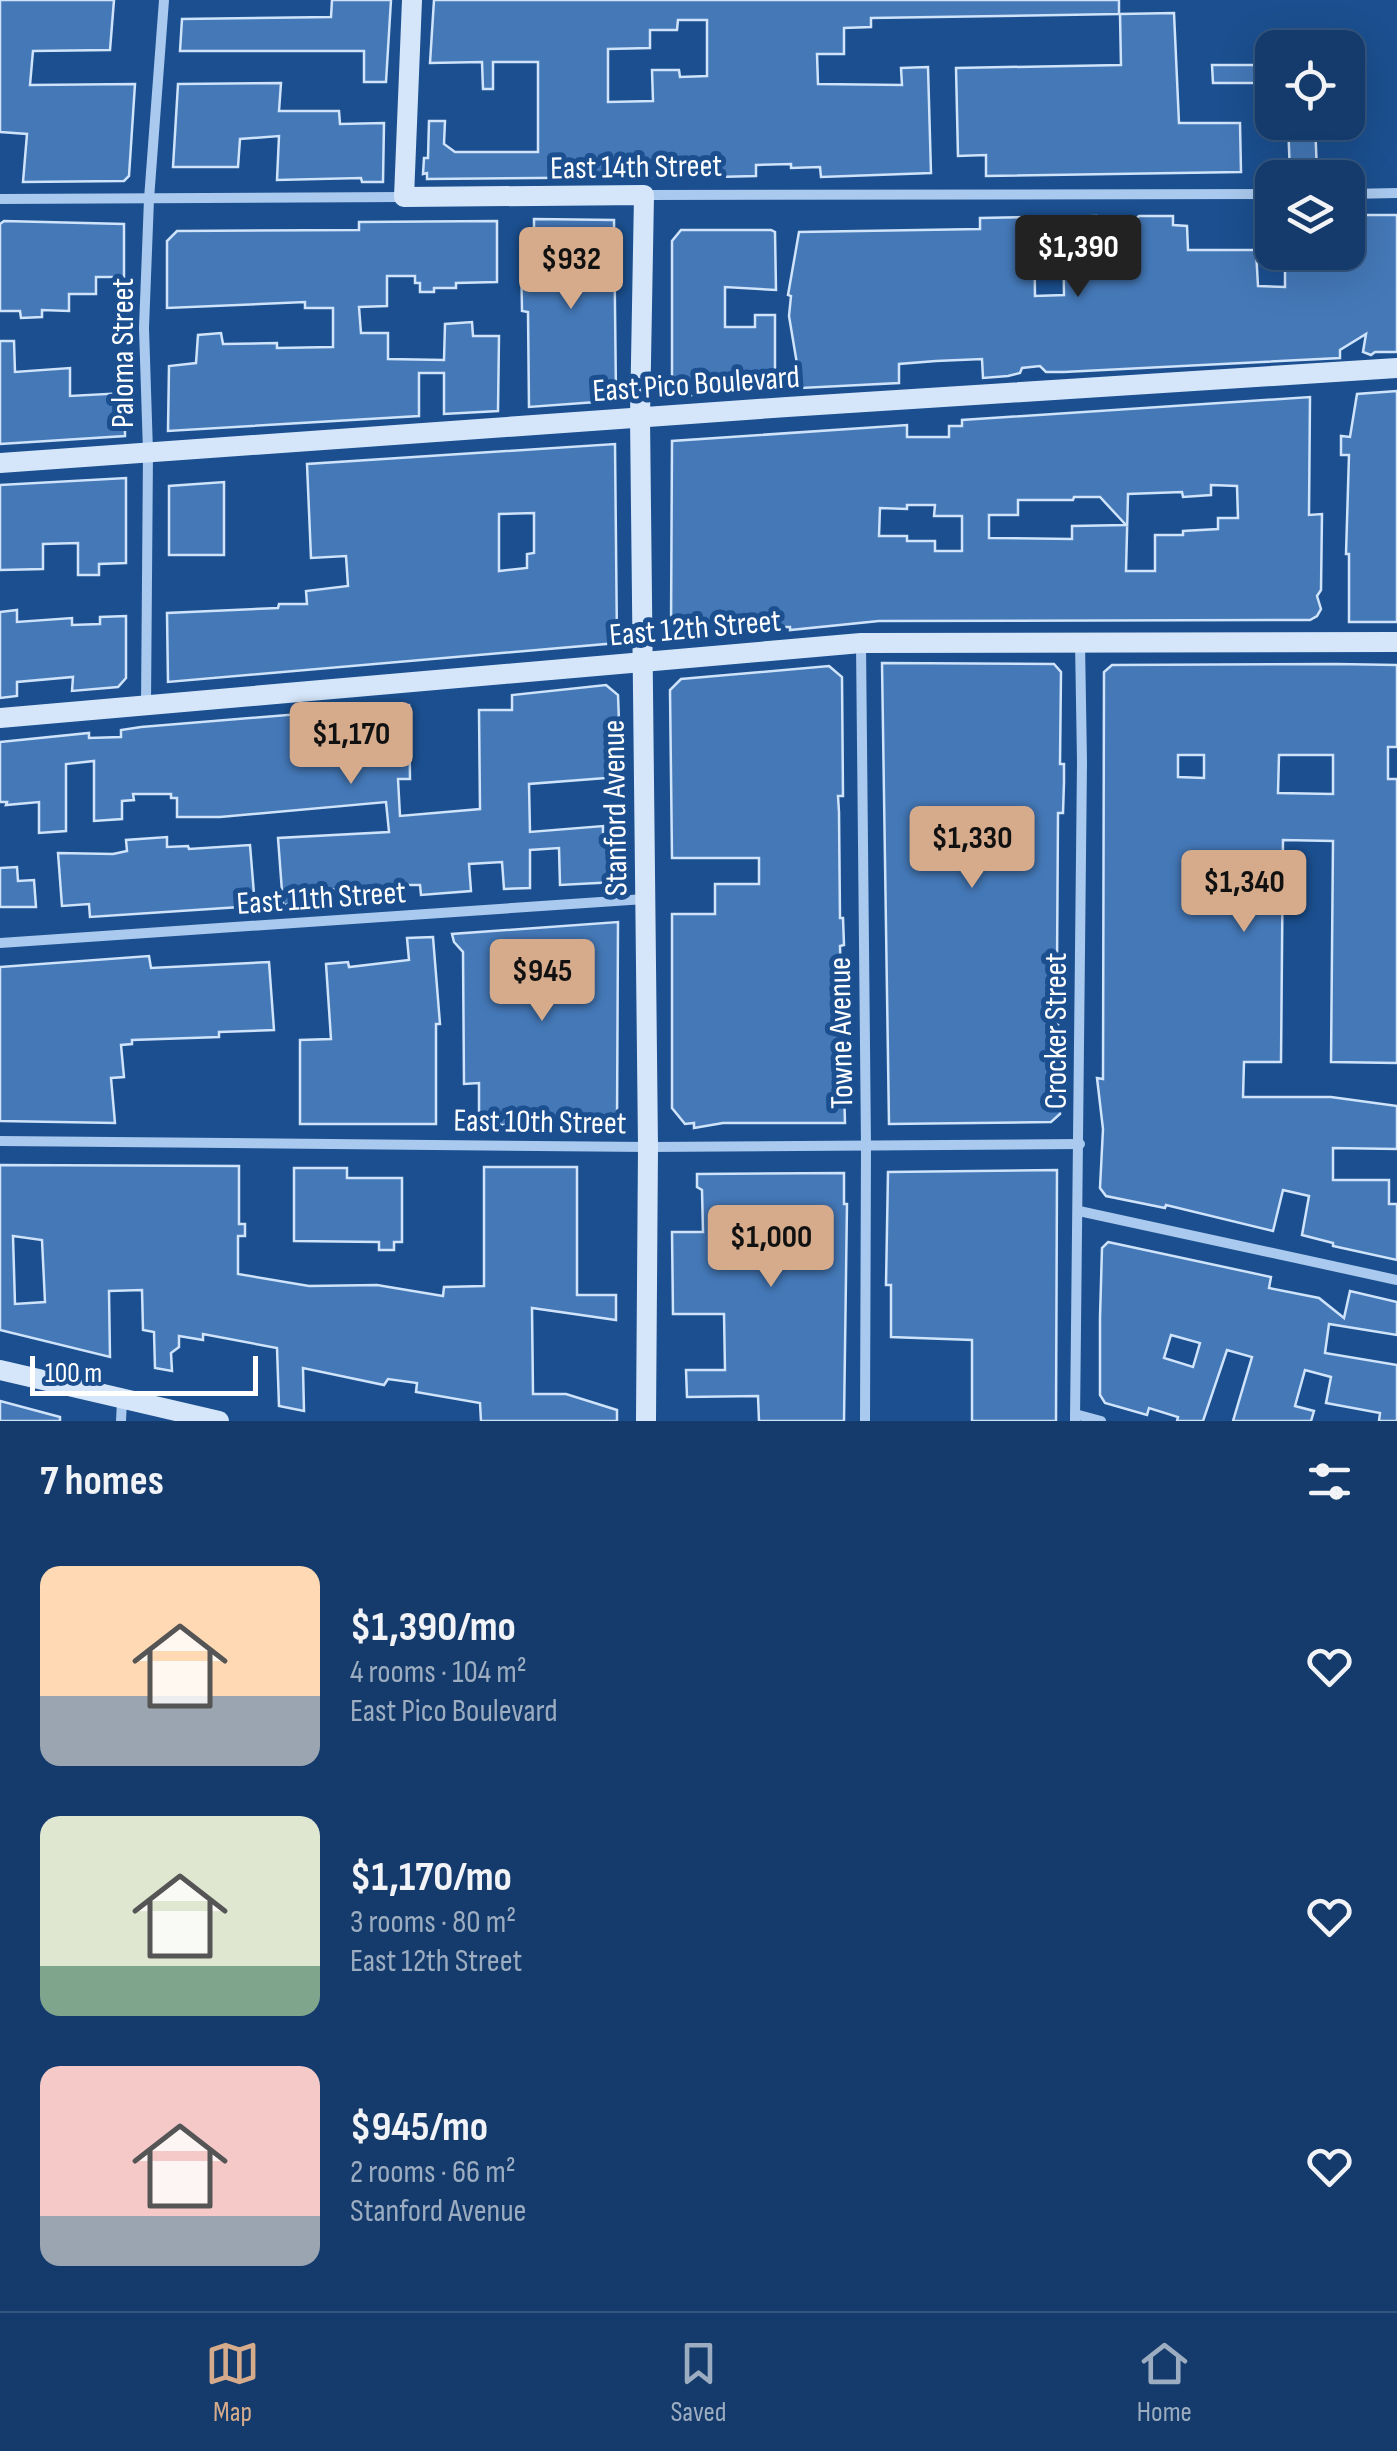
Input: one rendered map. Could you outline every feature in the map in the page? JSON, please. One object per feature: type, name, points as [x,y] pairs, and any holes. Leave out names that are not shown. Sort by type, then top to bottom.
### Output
[{"type":"street","name":"Paloma Street","points":[[146,706],[148,452],[144,328],[148,198],[164,0]]},
{"type":"street","points":[[404,197],[412,0]]},
{"type":"street","name":"East 14th Street","points":[[0,200],[1255,194]]},
{"type":"street","points":[[1365,194],[1397,194]]},
{"type":"street","name":"Stanford Avenue","points":[[644,195],[640,418],[648,1147],[646,1421]]},
{"type":"street","name":"East Pico Boulevard","points":[[0,463],[1397,368]]},
{"type":"street","name":"Crocker Street","points":[[1075,1417],[1080,1144],[1080,642]]},
{"type":"street","name":"East 12th Street","points":[[0,718],[861,644],[1397,642]]},
{"type":"street","name":"Towne Avenue","points":[[861,644],[866,1421]]},
{"type":"street","name":"East 11th Street","points":[[0,943],[645,899]]},
{"type":"street","name":"East 10th Street","points":[[0,1141],[648,1147],[1080,1144]]},
{"type":"street","points":[[1078,1211],[1397,1280]]},
{"type":"street","points":[[0,1370],[122,1411],[219,1421]]},
{"type":"street","points":[[1075,1417],[1101,1421]]},
{"type":"building","points":[[0,0],[114,0],[110,50],[33,51],[30,85],[135,84],[129,176],[124,181],[23,182],[27,134],[0,132]]},
{"type":"building","points":[[332,0],[391,0],[386,82],[364,82],[364,51],[180,51],[182,19],[331,17]]},
{"type":"building","points":[[434,0],[1119,0],[1119,14],[871,18],[871,27],[844,28],[844,54],[817,54],[818,84],[902,85],[901,68],[928,67],[931,173],[821,177],[820,167],[791,168],[791,164],[756,165],[756,176],[716,177],[715,164],[682,163],[654,164],[655,177],[427,179],[427,173],[423,174],[424,158],[428,158],[429,121],[445,121],[444,144],[455,152],[538,152],[538,62],[493,62],[493,89],[483,89],[482,62],[430,63]],"holes":[[[678,20],[707,20],[707,76],[680,77],[679,70],[652,70],[653,101],[608,102],[608,49],[650,48],[650,30],[677,30]]]},
{"type":"building","points":[[1174,13],[1179,123],[1240,123],[1241,172],[986,176],[986,155],[958,156],[956,68],[1121,65],[1120,14]]},
{"type":"building","points":[[1212,65],[1255,65],[1255,83],[1213,83]]},
{"type":"building","points":[[281,83],[279,111],[339,111],[340,124],[384,123],[383,182],[362,182],[361,178],[277,180],[279,136],[240,139],[238,167],[173,167],[178,84]]},
{"type":"building","points":[[1289,140],[1316,140],[1316,160],[1289,160]]},
{"type":"building","points":[[1365,215],[1397,215],[1397,352],[1363,352],[1366,334],[1340,350],[1340,358],[1064,372],[1046,372],[1040,366],[1022,368],[1020,373],[1008,376],[983,378],[982,359],[936,361],[899,364],[899,383],[801,388],[788,295],[799,232],[980,229],[980,218],[1034,217],[1035,296],[1064,295],[1063,217],[1097,216],[1110,228],[1127,227],[1139,216],[1173,216],[1173,225],[1187,226],[1188,250],[1255,250],[1258,286],[1285,287],[1285,270],[1365,270]]},
{"type":"building","points":[[534,219],[614,220],[616,395],[610,401],[529,407],[528,312],[522,311],[521,250],[534,250]]},
{"type":"building","points":[[497,221],[497,282],[456,283],[456,288],[420,292],[415,276],[387,276],[387,306],[359,307],[361,333],[388,333],[388,359],[444,360],[445,324],[472,322],[473,336],[499,336],[498,411],[444,414],[444,373],[419,373],[419,416],[168,431],[169,366],[196,363],[198,335],[221,333],[223,344],[333,347],[333,308],[305,308],[305,302],[167,308],[167,241],[177,231],[359,230],[359,222]]},
{"type":"building","points":[[0,224],[124,224],[124,277],[96,277],[96,294],[69,294],[69,311],[42,310],[42,317],[21,318],[20,311],[0,311]]},
{"type":"building","points":[[681,230],[775,232],[776,290],[725,287],[725,327],[755,327],[755,315],[775,315],[775,388],[681,396],[672,389],[672,241]]},
{"type":"building","points":[[0,341],[14,341],[15,372],[70,368],[70,396],[125,393],[125,436],[0,444]]},
{"type":"building","points":[[1397,391],[1397,622],[1349,622],[1349,455],[1341,455],[1341,436],[1350,437],[1357,394]]},
{"type":"building","points":[[1310,397],[1309,515],[1322,514],[1321,590],[1317,596],[1321,609],[1310,620],[879,621],[790,630],[718,627],[718,634],[699,636],[699,628],[671,629],[672,441],[907,425],[907,437],[949,437],[949,426],[962,426],[962,420]],"holes":[[[1211,485],[1237,486],[1238,518],[1218,518],[1218,529],[1155,535],[1155,571],[1126,571],[1128,494],[1211,495]],[[1100,497],[1126,525],[1072,526],[1072,539],[989,538],[989,515],[1018,515],[1018,500]],[[907,505],[935,505],[934,516],[962,516],[962,551],[935,551],[935,541],[879,536],[880,508],[907,509]]]},
{"type":"building","points":[[615,444],[617,643],[168,682],[167,613],[307,604],[306,591],[348,586],[346,556],[311,558],[307,464]],"holes":[[[534,513],[534,553],[527,554],[527,568],[499,571],[499,514]]]},
{"type":"building","points":[[126,478],[126,563],[99,564],[99,575],[78,575],[78,543],[43,544],[43,569],[0,570],[0,485]]},
{"type":"building","points":[[224,482],[224,555],[169,555],[169,486]]},
{"type":"building","points":[[17,610],[17,622],[72,618],[72,625],[100,624],[100,617],[126,616],[126,678],[118,687],[72,691],[73,677],[17,682],[17,696],[0,698],[0,612]]},
{"type":"building","points":[[882,663],[1054,664],[1061,672],[1060,764],[1064,764],[1064,782],[1063,813],[1058,813],[1057,967],[1060,1114],[1051,1122],[889,1124]]},
{"type":"building","points":[[1112,665],[1397,665],[1397,747],[1388,747],[1388,779],[1397,779],[1397,1063],[1331,1062],[1333,841],[1283,840],[1281,1062],[1244,1062],[1243,1097],[1331,1097],[1397,1106],[1397,1149],[1333,1148],[1333,1180],[1389,1180],[1389,1204],[1397,1204],[1397,1260],[1302,1235],[1309,1196],[1283,1190],[1273,1231],[1166,1205],[1165,1208],[1106,1196],[1100,1188],[1103,1129],[1097,1078],[1103,1079],[1104,672]],"holes":[[[1178,755],[1204,755],[1204,778],[1178,777]],[[1279,755],[1333,755],[1333,794],[1278,793]]]},
{"type":"building","points":[[829,666],[842,677],[843,796],[838,796],[845,1123],[723,1123],[694,1128],[694,1123],[685,1124],[672,1108],[672,914],[715,914],[715,884],[759,884],[759,858],[672,858],[670,690],[681,679]]},
{"type":"building","points":[[606,685],[618,695],[621,774],[529,784],[530,832],[603,826],[603,846],[615,845],[616,882],[560,885],[559,848],[530,850],[530,888],[504,889],[502,862],[469,864],[471,891],[421,895],[420,885],[408,885],[310,891],[311,903],[283,905],[278,838],[389,832],[386,802],[220,817],[177,817],[177,798],[171,798],[171,794],[133,794],[134,800],[122,801],[122,819],[94,821],[94,761],[66,764],[66,831],[39,833],[39,802],[0,802],[0,742],[89,733],[89,738],[121,737],[121,730],[141,727],[409,705],[410,779],[398,779],[400,816],[480,809],[479,710],[512,710],[512,695]]},
{"type":"building","points":[[167,837],[167,847],[250,845],[255,906],[90,917],[89,904],[62,906],[58,853],[113,854],[127,851],[126,840]]},
{"type":"building","points":[[17,867],[18,881],[34,880],[36,907],[0,907],[0,868]]},
{"type":"building","points":[[618,922],[617,1125],[479,1125],[479,1083],[464,1084],[463,952],[452,934]]},
{"type":"building","points":[[433,937],[440,1024],[436,1024],[436,1124],[300,1124],[300,1040],[331,1039],[326,964],[348,962],[349,967],[409,960],[407,938]]},
{"type":"building","points":[[149,956],[151,968],[269,962],[274,1030],[219,1032],[219,1037],[132,1040],[132,1044],[121,1045],[124,1077],[111,1078],[115,1123],[0,1121],[0,967]]},
{"type":"building","points":[[0,1165],[239,1166],[239,1224],[245,1224],[245,1236],[238,1236],[238,1274],[309,1286],[377,1285],[443,1296],[444,1287],[484,1286],[484,1167],[577,1167],[577,1295],[616,1295],[616,1320],[532,1308],[533,1394],[566,1394],[617,1410],[617,1421],[481,1421],[480,1403],[416,1392],[417,1383],[388,1379],[384,1385],[303,1368],[304,1411],[279,1406],[277,1348],[203,1334],[203,1340],[179,1336],[179,1347],[171,1353],[172,1371],[155,1368],[154,1332],[143,1330],[142,1290],[109,1291],[110,1357],[0,1330]],"holes":[[[13,1236],[42,1240],[45,1302],[15,1304]]]},
{"type":"building","points":[[294,1168],[347,1168],[347,1178],[402,1178],[402,1242],[394,1242],[394,1250],[379,1250],[379,1242],[294,1241]]},
{"type":"building","points":[[1057,1170],[1056,1421],[972,1421],[972,1340],[891,1337],[891,1285],[886,1285],[888,1172]]},
{"type":"building","points":[[844,1173],[844,1421],[759,1421],[758,1396],[687,1397],[686,1370],[725,1370],[724,1314],[673,1314],[672,1232],[703,1232],[702,1190],[697,1187],[697,1174]]},
{"type":"building","points":[[1108,1242],[1271,1277],[1269,1288],[1319,1298],[1344,1318],[1350,1291],[1397,1302],[1397,1335],[1329,1324],[1325,1353],[1397,1365],[1397,1421],[1379,1421],[1380,1413],[1326,1403],[1331,1377],[1305,1370],[1295,1406],[1314,1411],[1311,1421],[1233,1421],[1252,1357],[1227,1350],[1203,1421],[1177,1421],[1178,1417],[1149,1408],[1147,1415],[1105,1403],[1100,1395],[1102,1248]],"holes":[[[1171,1335],[1200,1343],[1193,1367],[1164,1358]]]},
{"type":"building","points":[[0,1401],[60,1417],[60,1421],[0,1421]]}]
